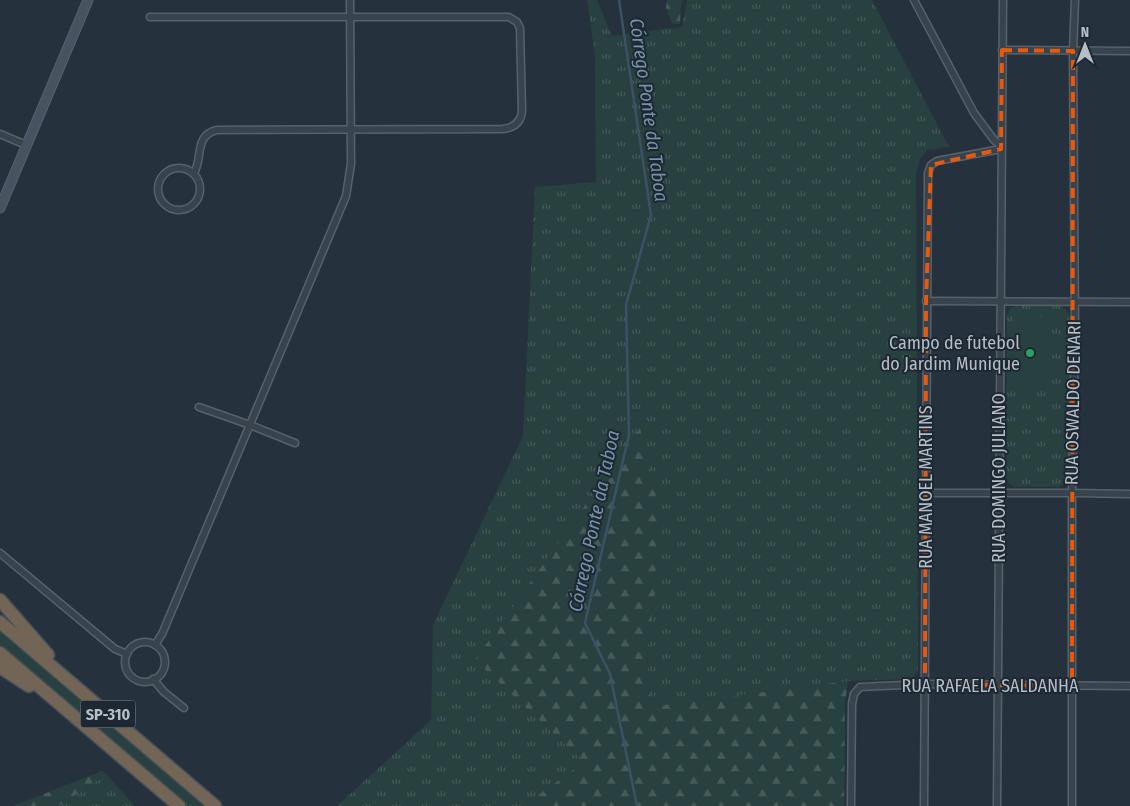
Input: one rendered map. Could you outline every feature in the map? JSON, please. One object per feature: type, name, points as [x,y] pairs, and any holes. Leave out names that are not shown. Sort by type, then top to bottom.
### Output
[{"type":"highway","points":[[0,600],[69,680]]},
{"type":"highway","name":"SP-310","points":[[0,622],[215,806]]},
{"type":"highway","name":"SP-310","points":[[0,652],[179,806]]},
{"type":"highway","points":[[0,667],[71,713]]},
{"type":"main road","points":[[0,208],[88,0]]},
{"type":"street","points":[[155,645],[162,634],[343,207],[350,175],[350,0]]},
{"type":"street","points":[[914,0],[974,113],[1001,147]]},
{"type":"street","name":"RUA DOMINGO JULIANO","points":[[997,806],[1003,0]]},
{"type":"street","name":"RUA OSWALDO DENARI","points":[[1072,806],[1073,51],[1075,0]]},
{"type":"street","points":[[150,17],[509,16],[515,19],[520,28],[522,46],[522,111],[517,123],[506,129],[213,131],[205,135],[201,143],[197,168],[194,173]]},
{"type":"street","points":[[1002,50],[1130,51]]},
{"type":"street","points":[[0,134],[26,145]]},
{"type":"street","name":"RUA MANOEL MARTINS","points":[[924,806],[926,301],[929,169],[937,161],[1001,147]]},
{"type":"street","points":[[180,168],[194,173],[200,187],[196,201],[184,209],[174,209],[165,204],[158,190],[162,176],[170,170],[180,168]]},
{"type":"street","points":[[926,301],[1130,302]]},
{"type":"street","points":[[199,407],[295,443]]},
{"type":"street","points":[[926,493],[1130,494]]},
{"type":"street","points":[[0,553],[115,650],[127,654]]},
{"type":"street","points":[[141,642],[155,645],[162,651],[165,660],[161,674],[153,679],[139,680],[131,676],[126,668],[127,654],[133,646],[141,642]]},
{"type":"street","points":[[153,679],[164,692],[184,708]]},
{"type":"street","name":"RUA RAFAELA SALDANHA","points":[[851,806],[852,704],[854,694],[860,687],[925,684],[1130,686]]},
{"type":"highlighted area","points":[[1002,50],[1073,51],[1072,686],[925,684],[926,301],[931,165],[1001,149]]},
{"type":"green space","points":[[587,0],[597,0],[612,36],[682,27],[687,0],[872,0],[949,147],[927,150],[919,161],[916,174],[918,670],[912,679],[848,681],[651,707],[647,655],[655,588],[585,762],[534,798],[536,806],[337,806],[431,720],[433,625],[523,436],[535,187],[596,182],[595,55]]},
{"type":"green space","points":[[667,0],[683,0],[680,24],[672,24],[666,8]]},
{"type":"green space","points":[[1016,306],[1060,306],[1070,316],[1068,478],[1065,484],[1059,487],[1014,487],[1006,477],[1007,316],[1010,309]]},
{"type":"green space","name":"Campo de futebol do Jardim Munique","points":[[1014,317],[1047,317],[1047,389],[1014,389]]},
{"type":"green space","points":[[640,428],[658,506],[655,588],[647,655],[651,707],[848,681],[845,703],[844,806],[536,806],[534,798],[584,762],[475,660]]},
{"type":"green space","points":[[0,628],[209,806],[187,806],[0,647]]},
{"type":"green space","points":[[102,771],[106,774],[59,806],[13,806]]},
{"type":"green space","points":[[106,774],[135,806],[59,806]]},
{"type":"waterway","name":"Córrego Ponte da Taboa","points":[[619,0],[651,215],[626,305],[629,435],[585,623],[610,674],[637,806]]},
{"type":"place","name":"Campo de futebol do Jardim Munique","points":[[1030,353]]}]
